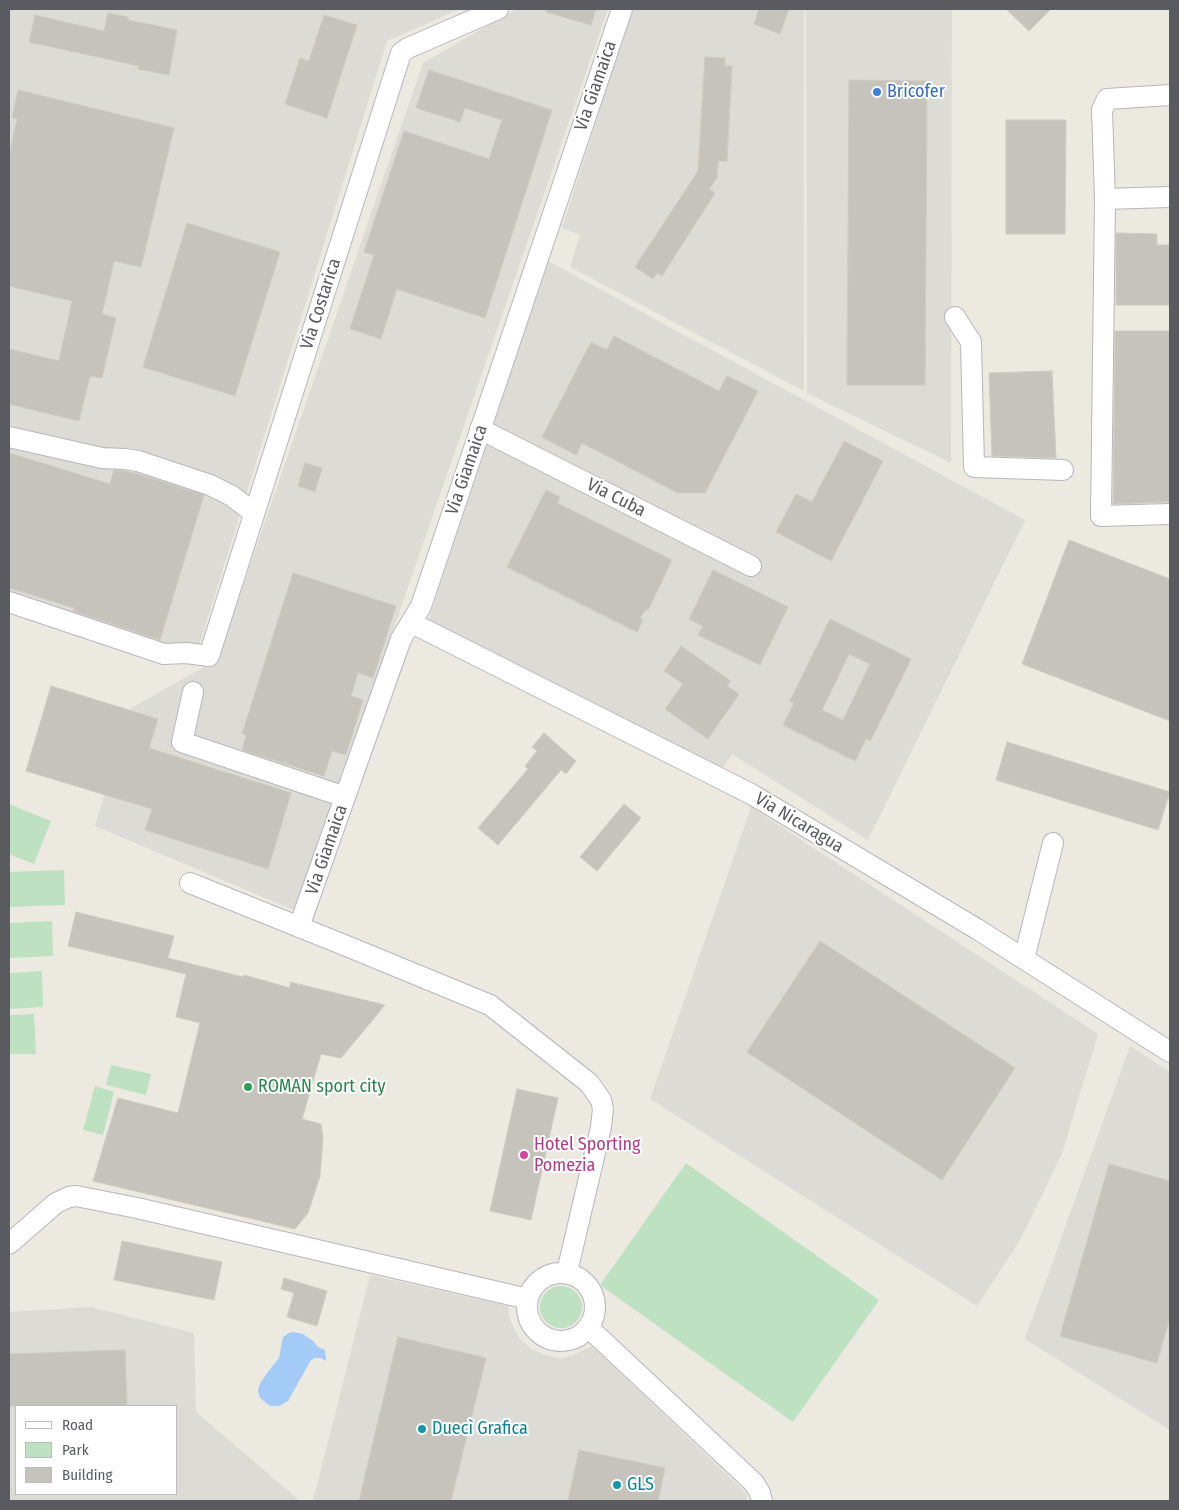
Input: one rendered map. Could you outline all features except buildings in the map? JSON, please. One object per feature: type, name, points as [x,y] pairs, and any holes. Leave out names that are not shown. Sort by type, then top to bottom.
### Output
[{"type":"street","name":"Via Costarica","points":[[9,602],[164,654],[186,653],[209,656],[401,53],[408,48],[498,9]]},
{"type":"street","name":"Via Giamaica","points":[[300,927],[401,639],[412,623],[420,606],[622,9]]},
{"type":"street","points":[[1170,95],[1107,98],[1102,110],[1105,199],[1101,516],[1170,514]]},
{"type":"street","points":[[1105,199],[1170,197]]},
{"type":"street","points":[[955,317],[971,342],[974,467],[1063,470]]},
{"type":"street","name":"Via Cuba","points":[[480,429],[751,566]]},
{"type":"street","points":[[9,437],[102,458],[125,459],[138,462],[210,485],[232,496],[254,513]]},
{"type":"street","name":"Via Nicaragua","points":[[412,623],[753,795],[977,929],[1170,1052]]},
{"type":"street","points":[[194,692],[182,742],[345,797]]},
{"type":"street","points":[[1024,959],[1053,843]]},
{"type":"street","points":[[190,883],[490,1005],[581,1076],[601,1100],[603,1109],[602,1127],[567,1272]]},
{"type":"street","points":[[9,1244],[56,1203],[69,1196],[76,1196],[137,1208],[528,1298]]},
{"type":"street","points":[[567,1272],[588,1284],[594,1294],[596,1306],[589,1328],[580,1336],[570,1340],[558,1341],[547,1338],[537,1331],[530,1322],[527,1310],[528,1298],[531,1290],[542,1278],[550,1274],[567,1272]]},
{"type":"street","points":[[589,1328],[754,1483],[762,1501]]},
{"type":"shaded area","points":[[9,9],[460,9],[387,41],[195,659],[9,600]]},
{"type":"shaded area","points":[[516,9],[608,9],[296,911],[95,826],[131,708],[213,662],[226,635],[423,63]]},
{"type":"shaded area","points":[[632,9],[804,9],[804,391],[570,267],[580,235],[562,228]]},
{"type":"shaded area","points":[[806,9],[952,9],[951,463],[807,393]]},
{"type":"shaded area","points":[[548,261],[1025,520],[868,840],[732,754],[722,769],[428,621]]},
{"type":"shaded area","points":[[751,807],[1098,1034],[1062,1153],[1022,1237],[977,1306],[650,1099]]},
{"type":"shaded area","points":[[1130,1046],[1170,1072],[1170,1430],[1025,1339]]},
{"type":"shaded area","points":[[370,1275],[508,1306],[509,1317],[519,1338],[531,1349],[546,1355],[560,1358],[571,1356],[592,1346],[746,1493],[747,1501],[313,1501]]},
{"type":"shaded area","points":[[91,1307],[194,1333],[196,1412],[300,1501],[9,1501],[9,1312]]},
{"type":"green space","points":[[9,804],[51,821],[34,864],[9,854]]},
{"type":"green space","points":[[64,870],[65,905],[9,907],[9,872]]},
{"type":"green space","points":[[52,921],[53,956],[9,958],[9,923]]},
{"type":"green space","points":[[42,971],[43,1007],[9,1009],[9,973]]},
{"type":"green space","points":[[34,1014],[36,1054],[9,1054],[9,1015]]},
{"type":"green space","points":[[111,1065],[151,1074],[146,1095],[106,1085]]},
{"type":"green space","points":[[95,1086],[114,1092],[103,1135],[83,1130]]},
{"type":"green space","points":[[686,1163],[879,1300],[793,1422],[600,1285]]},
{"type":"green space","points":[[561,1286],[576,1292],[582,1307],[576,1322],[561,1328],[546,1322],[540,1307],[546,1292]]},
{"type":"water","points":[[293,1332],[303,1334],[318,1347],[325,1350],[326,1361],[321,1358],[311,1360],[288,1401],[279,1406],[270,1406],[260,1398],[258,1390],[267,1373],[279,1358],[283,1337]]},
{"type":"place","name":"Bricofer","points":[[877,92]]},
{"type":"place","name":"ROMAN sport city","points":[[248,1087]]},
{"type":"place","name":"Hotel Sporting Pomezia","points":[[524,1155]]},
{"type":"place","name":"Duecì Grafica","points":[[422,1429]]},
{"type":"place","name":"GLS","points":[[617,1485]]}]
